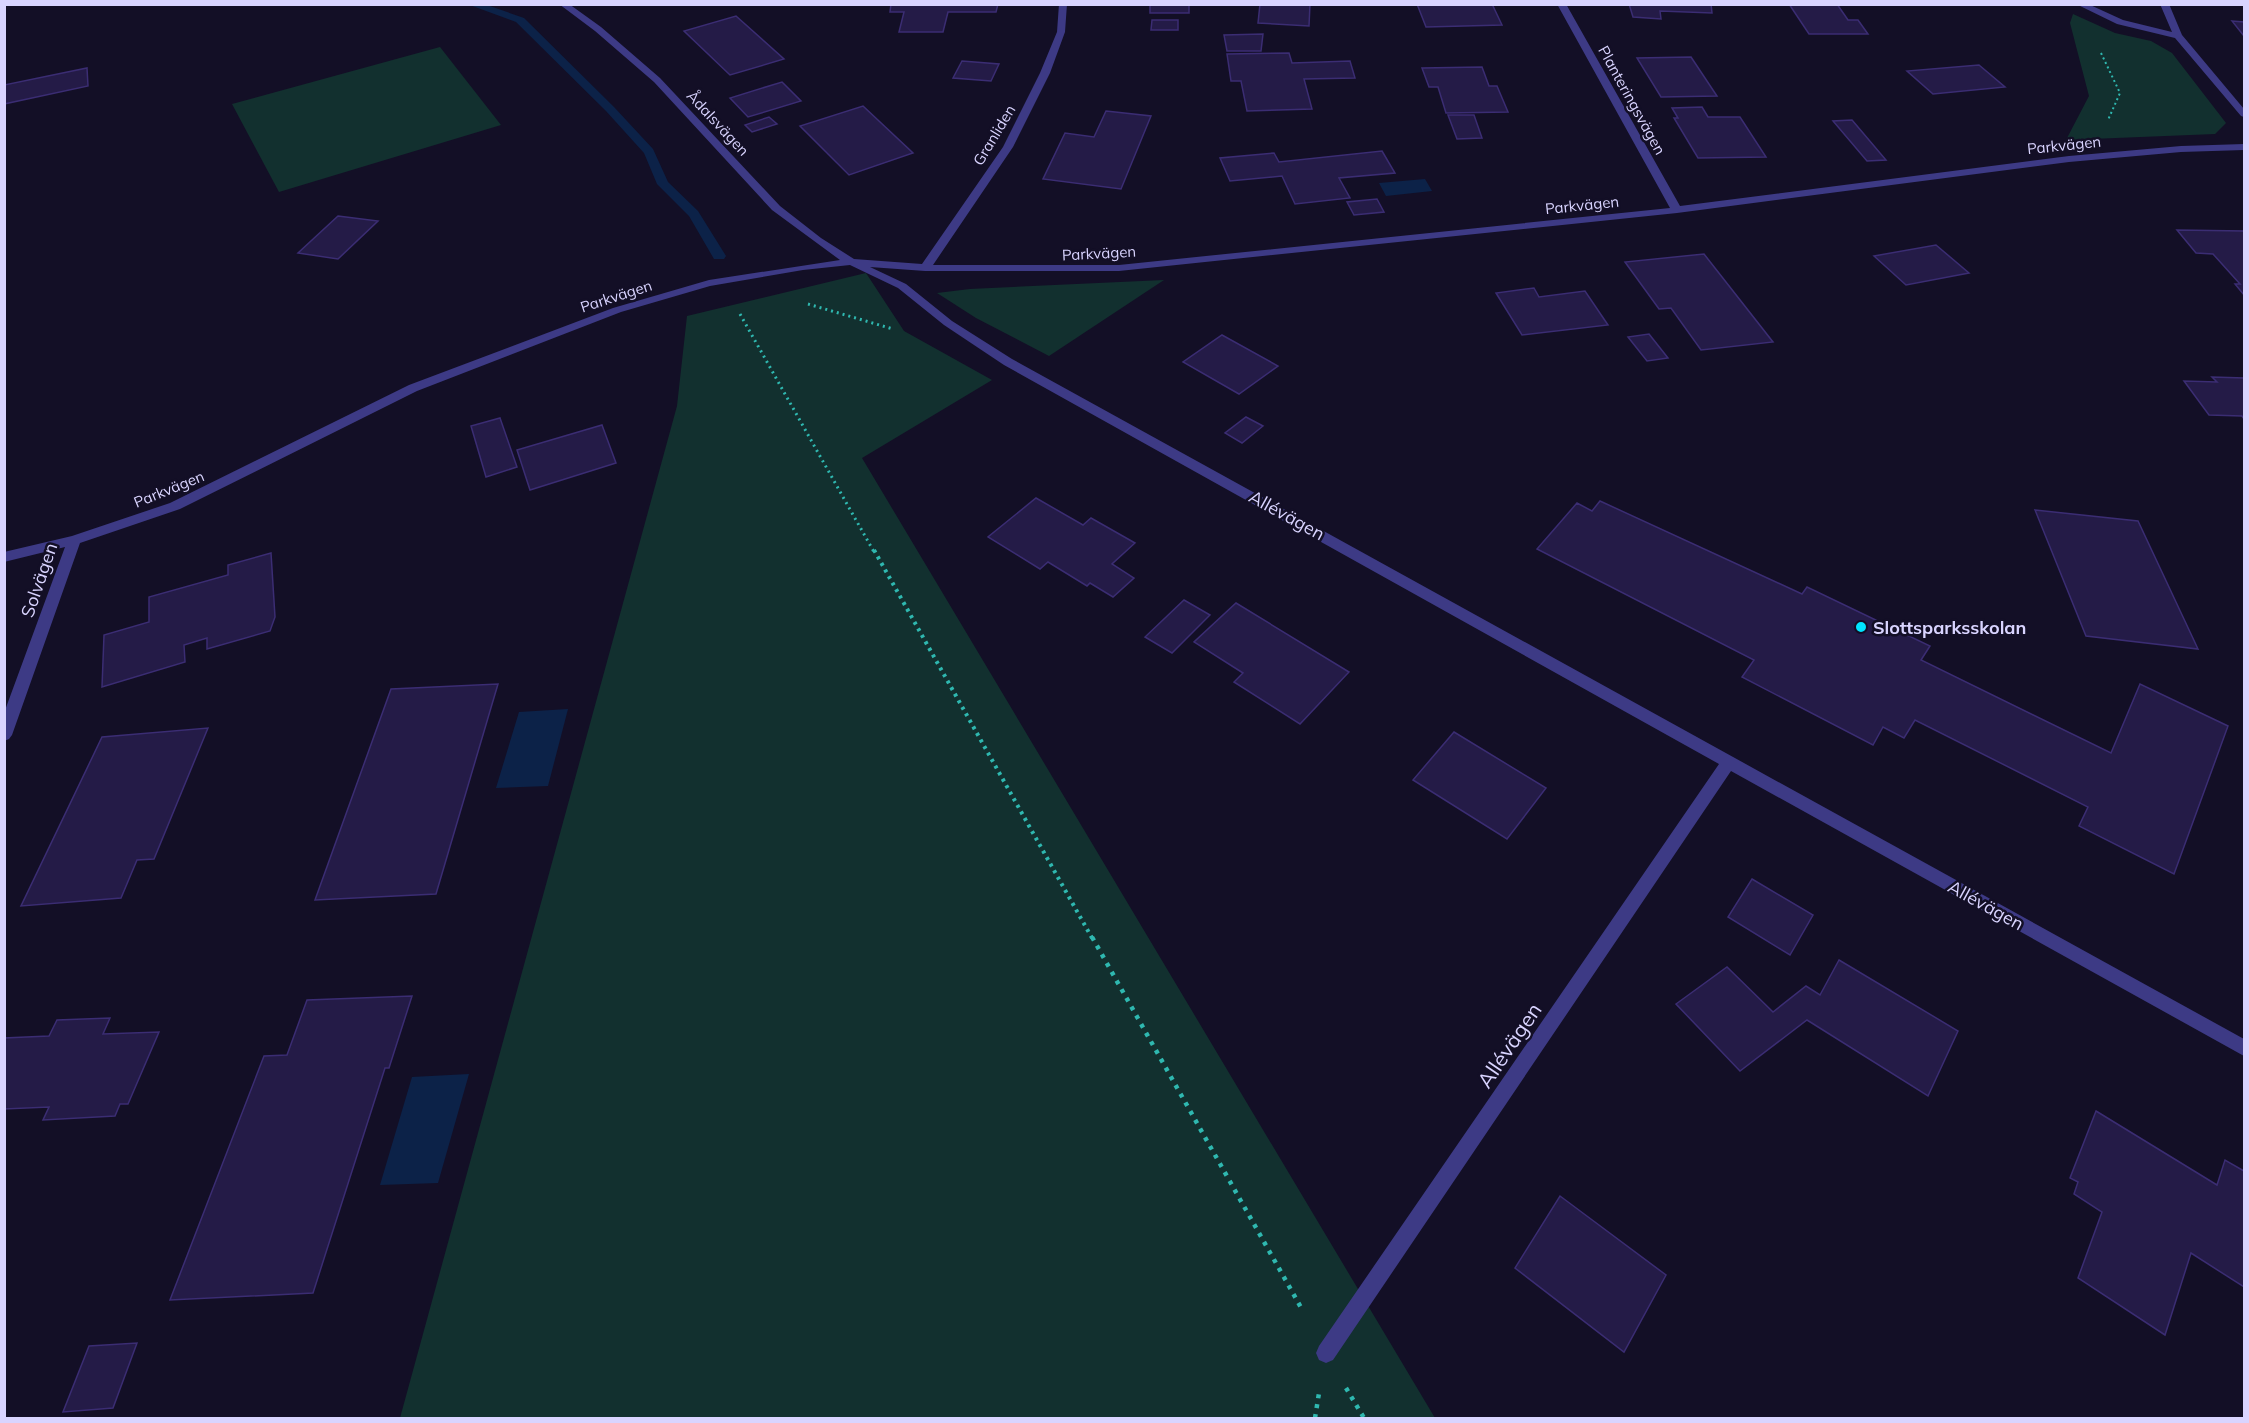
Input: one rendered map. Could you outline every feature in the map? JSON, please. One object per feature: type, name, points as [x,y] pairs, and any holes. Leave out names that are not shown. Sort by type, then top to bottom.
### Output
[{"type":"street","name":"Ådalsvägen","points":[[563,4],[657,80],[776,208],[817,240],[851,262]]},
{"type":"street","name":"Granliden","points":[[925,268],[1008,147],[1045,73],[1057,42],[1063,4]]},
{"type":"street","name":"Planteringsvägen","points":[[1561,4],[1677,210]]},
{"type":"street","points":[[2080,4],[2120,22],[2178,36]]},
{"type":"street","points":[[2164,4],[2178,36],[2244,114]]},
{"type":"street","name":"Parkvägen","points":[[4,557],[74,540],[175,506],[413,388],[617,310],[708,283],[803,267],[851,262],[925,268],[1046,270],[1119,268],[1677,210],[2069,159],[2181,149],[2244,147]]},
{"type":"street","name":"Allévägen","points":[[851,262],[902,286],[948,323],[1008,362],[1299,521],[1728,763],[2244,1048]]},
{"type":"street","name":"Solvägen","points":[[4,735],[74,540]]},
{"type":"street","name":"Allévägen","points":[[1326,1353],[1728,763]]},
{"type":"path","points":[[2069,159],[2110,117],[2120,93],[2099,48]]},
{"type":"path","points":[[802,302],[893,329]]},
{"type":"path","points":[[735,305],[1364,1419]]},
{"type":"green space","points":[[2073,14],[2115,33],[2151,41],[2172,53],[2226,123],[2215,134],[2066,140],[2089,96],[2070,23]]},
{"type":"green space","points":[[440,47],[501,125],[279,192],[232,104]]},
{"type":"green space","points":[[866,273],[904,331],[992,380],[862,458],[1435,1418],[400,1418],[677,406],[687,316]]},
{"type":"green space","points":[[1164,280],[1049,356],[976,318],[937,293],[970,289]]},
{"type":"water","points":[[1425,179],[1432,191],[1386,196],[1379,183]]},
{"type":"water","points":[[568,709],[548,786],[496,788],[519,712]]},
{"type":"water","points":[[469,1074],[438,1183],[380,1185],[412,1077]]},
{"type":"building","points":[[891,4],[998,4],[996,12],[948,12],[943,32],[899,32],[904,12],[890,12]]},
{"type":"building","points":[[1150,4],[1189,4],[1189,13],[1150,13]]},
{"type":"building","points":[[1260,4],[1310,4],[1309,26],[1258,23]]},
{"type":"building","points":[[1417,4],[1492,4],[1502,25],[1426,27]]},
{"type":"building","points":[[1629,4],[1711,4],[1712,13],[1660,11],[1661,19],[1633,17]]},
{"type":"building","points":[[1789,4],[1837,4],[1848,20],[1858,20],[1868,34],[1809,34]]},
{"type":"building","points":[[736,16],[784,59],[730,75],[684,31]]},
{"type":"building","points":[[1152,20],[1178,20],[1178,30],[1151,30]]},
{"type":"building","points":[[2232,21],[2244,22],[2244,36]]},
{"type":"building","points":[[1263,34],[1261,51],[1227,51],[1224,35]]},
{"type":"building","points":[[1289,53],[1292,63],[1350,61],[1355,78],[1304,79],[1312,109],[1247,111],[1241,81],[1231,81],[1227,54]]},
{"type":"building","points":[[1691,57],[1717,96],[1661,97],[1637,58]]},
{"type":"building","points":[[962,61],[999,64],[991,81],[953,78]]},
{"type":"building","points":[[1979,65],[2005,87],[1933,94],[1907,71]]},
{"type":"building","points":[[1482,67],[1489,86],[1497,86],[1508,112],[1446,113],[1438,87],[1429,87],[1422,68]]},
{"type":"building","points":[[87,68],[88,86],[4,104],[4,85]]},
{"type":"building","points":[[782,82],[801,101],[748,117],[730,98]]},
{"type":"building","points":[[863,106],[913,153],[849,175],[800,126]]},
{"type":"building","points":[[1702,107],[1708,117],[1740,117],[1766,157],[1698,158],[1674,118],[1678,118],[1672,108]]},
{"type":"building","points":[[1106,111],[1151,116],[1121,189],[1043,179],[1065,133],[1094,137]]},
{"type":"building","points":[[1448,115],[1474,115],[1482,138],[1457,139]]},
{"type":"building","points":[[769,117],[777,124],[752,132],[745,125]]},
{"type":"building","points":[[1852,120],[1886,160],[1867,161],[1833,121]]},
{"type":"building","points":[[1382,151],[1395,173],[1339,178],[1350,198],[1295,204],[1282,176],[1230,181],[1220,158],[1274,153],[1279,162]]},
{"type":"building","points":[[1377,199],[1384,212],[1354,215],[1347,202]]},
{"type":"building","points":[[338,216],[378,221],[338,259],[298,253]]},
{"type":"building","points":[[2177,230],[2244,231],[2244,295],[2235,284],[2240,284],[2213,254],[2196,253]]},
{"type":"building","points":[[1936,245],[1969,273],[1906,285],[1874,256]]},
{"type":"building","points":[[1704,254],[1773,342],[1701,350],[1671,308],[1659,309],[1625,262]]},
{"type":"building","points":[[1534,288],[1539,297],[1585,291],[1608,325],[1522,335],[1496,293]]},
{"type":"building","points":[[1649,334],[1668,358],[1647,361],[1628,337]]},
{"type":"building","points":[[1222,335],[1278,366],[1239,394],[1183,362]]},
{"type":"building","points":[[2212,377],[2244,378],[2244,419],[2242,416],[2209,415],[2184,381],[2217,382]]},
{"type":"building","points":[[1246,417],[1263,426],[1242,443],[1225,433]]},
{"type":"building","points":[[500,418],[517,467],[486,477],[471,426]]},
{"type":"building","points":[[602,425],[616,463],[530,490],[517,450]]},
{"type":"building","points":[[1036,498],[1083,525],[1091,518],[1135,543],[1112,564],[1134,578],[1113,597],[1090,583],[1087,586],[1048,562],[1040,569],[988,537]]},
{"type":"building","points":[[1600,501],[1802,594],[1807,587],[1930,646],[1921,660],[2111,753],[2140,684],[2228,726],[2174,874],[2079,826],[2088,807],[1915,720],[1904,738],[1883,727],[1873,745],[1742,677],[1754,660],[1537,549],[1577,503],[1592,511]]},
{"type":"building","points":[[2035,510],[2138,521],[2198,649],[2086,636]]},
{"type":"building","points":[[271,553],[275,617],[270,631],[207,649],[207,638],[184,645],[185,662],[102,687],[104,635],[149,622],[149,597],[228,575],[228,565]]},
{"type":"building","points":[[1184,600],[1210,615],[1172,653],[1145,637]]},
{"type":"building","points":[[1236,603],[1349,672],[1300,724],[1234,682],[1243,673],[1194,642]]},
{"type":"building","points":[[498,684],[436,894],[315,900],[391,689]]},
{"type":"building","points":[[208,728],[154,859],[137,860],[121,898],[21,906],[102,737]]},
{"type":"building","points":[[1454,732],[1546,788],[1507,839],[1413,780]]},
{"type":"building","points":[[1752,879],[1813,915],[1790,955],[1728,917]]},
{"type":"building","points":[[1839,960],[1958,1031],[1928,1096],[1807,1020],[1740,1071],[1676,1004],[1727,967],[1773,1012],[1806,986],[1820,995]]},
{"type":"building","points":[[412,996],[389,1068],[385,1068],[313,1293],[170,1300],[264,1056],[287,1055],[307,1000]]},
{"type":"building","points":[[110,1018],[103,1034],[159,1032],[128,1104],[120,1104],[115,1116],[43,1120],[49,1107],[4,1109],[4,1038],[49,1036],[57,1020]]},
{"type":"building","points":[[2096,1111],[2217,1185],[2225,1160],[2244,1171],[2244,1287],[2191,1253],[2165,1335],[2078,1278],[2102,1212],[2074,1194],[2078,1182],[2070,1178]]},
{"type":"building","points":[[1560,1196],[1666,1275],[1624,1352],[1515,1268]]},
{"type":"building","points":[[137,1343],[113,1408],[63,1412],[89,1346]]},
{"type":"waterway","points":[[472,4],[520,20],[610,109],[649,152],[663,184],[694,214],[719,256]]},
{"type":"place","name":"Slottsparksskolan","points":[[1861,627]]}]
